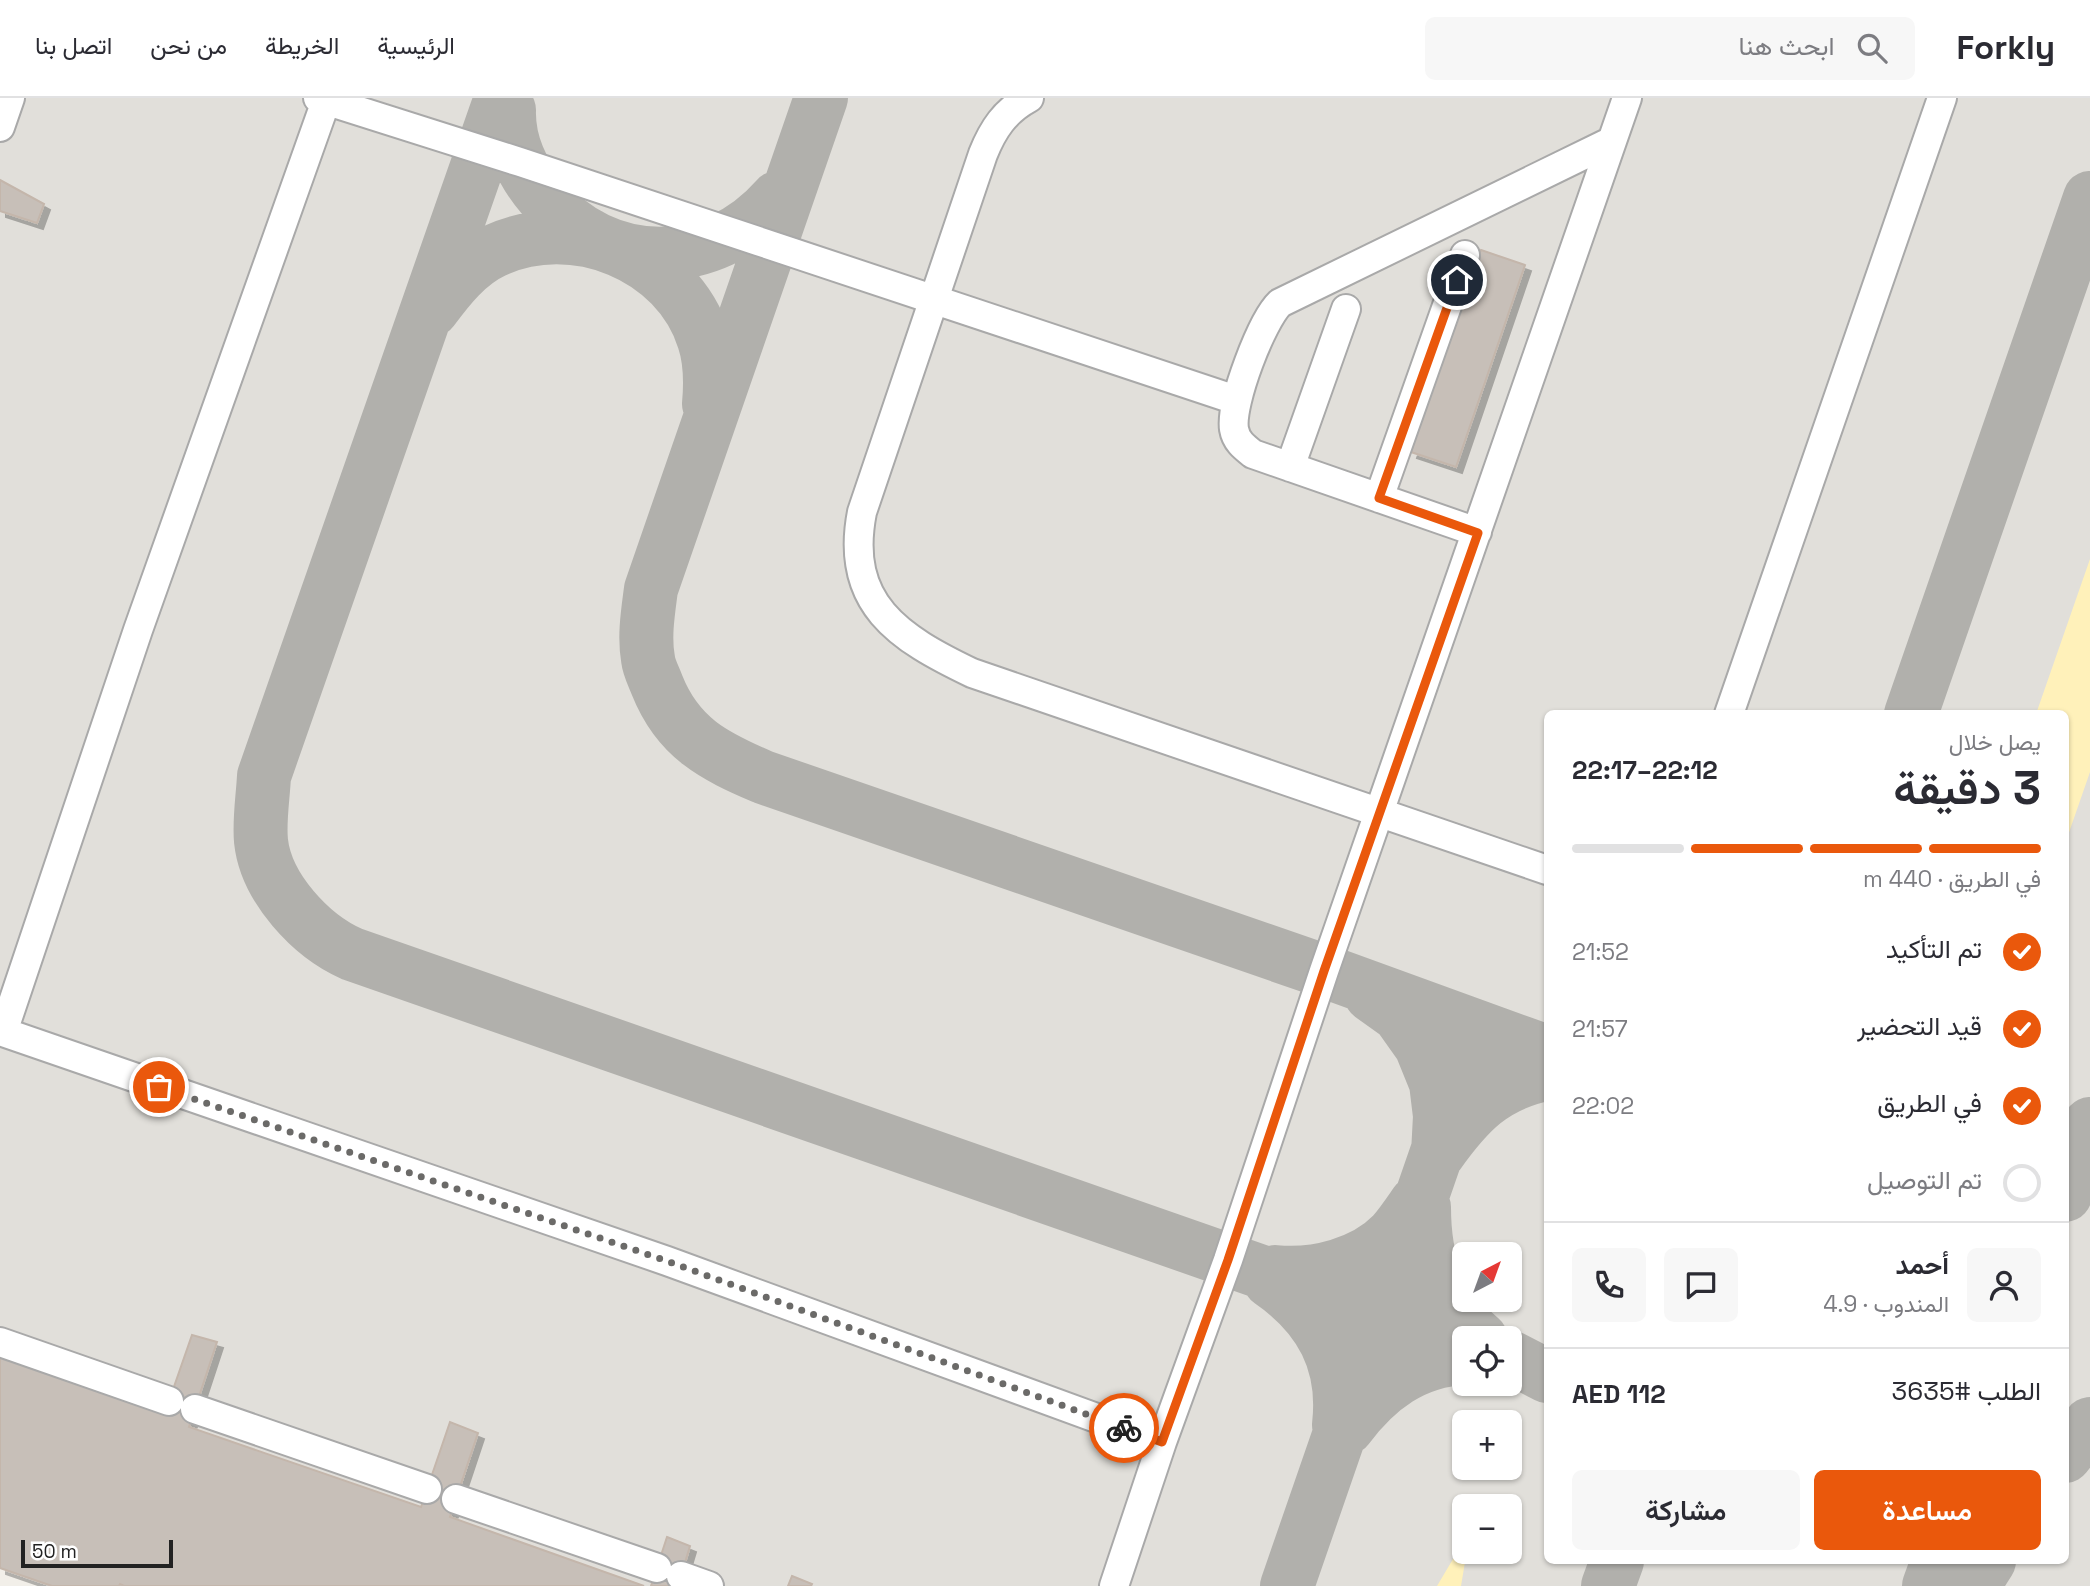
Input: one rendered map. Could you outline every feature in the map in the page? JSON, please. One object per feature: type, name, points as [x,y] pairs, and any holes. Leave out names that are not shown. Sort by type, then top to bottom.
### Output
[{"type":"lane","points":[[0,127],[10,98]]},
{"type":"lane","points":[[1029,98],[1013,108],[992,132],[862,512],[858,534],[859,558],[870,595],[891,625],[917,645],[972,673],[1544,869]]},
{"type":"lane","points":[[1114,1586],[1627,98]]},
{"type":"lane","points":[[1730,710],[1942,98]]},
{"type":"lane","points":[[1162,1442],[667,1261],[1,1036],[6,998],[324,99],[1237,400]]},
{"type":"lane","points":[[1478,533],[1253,454],[1238,440],[1234,422],[1237,400],[1266,321],[1280,303],[1612,141]]},
{"type":"lane","points":[[1379,498],[1465,255]]},
{"type":"lane","points":[[1290,467],[1346,309]]},
{"type":"lane","points":[[0,1342],[428,1489]]},
{"type":"lane","points":[[456,1499],[709,1586]]},
{"type":"shaded area","points":[[0,98],[2090,98],[2090,1586],[52,1586],[0,1568]]},
{"type":"sand","points":[[2090,559],[2090,772],[2069,832],[2069,710],[2037,710]]},
{"type":"sand","points":[[1452,1561],[1452,1564],[1465,1564],[1461,1586],[1437,1586]]},
{"type":"building","points":[[0,180],[44,204],[37,223],[0,211]]},
{"type":"building","points":[[1481,250],[1525,265],[1456,467],[1411,452]]},
{"type":"building","points":[[192,1335],[217,1342],[189,1427],[421,1507],[450,1422],[478,1433],[450,1517],[644,1586],[52,1586],[0,1568],[0,1351],[169,1401]]},
{"type":"building","points":[[667,1537],[690,1546],[678,1586],[651,1586]]},
{"type":"building","points":[[792,1576],[812,1584],[788,1586]]},
{"type":"taxiway","points":[[501,98],[264,776],[261,841],[265,859],[281,893],[307,923],[352,954],[1452,1338]]},
{"type":"taxiway","points":[[821,98],[651,589],[646,633],[649,662],[653,676],[676,719],[687,732],[713,753],[763,777],[1324,971],[1544,1051]]},
{"type":"taxiway","points":[[509,110],[514,145],[529,178],[543,197],[569,222],[597,240],[628,250],[660,254],[691,250],[722,240],[751,222],[777,198]]},
{"type":"taxiway","points":[[1912,710],[2090,198]]},
{"type":"taxiway","points":[[432,310],[467,269],[494,251],[525,241],[556,237],[588,240],[618,250],[647,265],[671,285],[690,310],[704,340],[708,356],[709,404]]},
{"type":"taxiway","points":[[1371,995],[1399,1015],[1421,1046],[1436,1083],[1440,1116],[1438,1154],[1460,1125],[1484,1102],[1512,1085],[1544,1075]]},
{"type":"taxiway","points":[[1287,1586],[1480,1028]]},
{"type":"taxiway","points":[[2069,1184],[2090,1124]]},
{"type":"taxiway","points":[[1275,1272],[1322,1270],[1368,1253],[1393,1234],[1416,1203]]},
{"type":"taxiway","points":[[1424,1207],[1427,1246],[1436,1280],[1454,1311],[1467,1326]]},
{"type":"taxiway","points":[[1270,1281],[1303,1310],[1326,1343],[1334,1361],[1338,1381],[1339,1425]]},
{"type":"taxiway","points":[[1347,1428],[1371,1400],[1398,1379],[1429,1364],[1452,1359]]},
{"type":"taxiway","points":[[1522,1363],[1544,1374]]},
{"type":"taxiway","points":[[2069,1451],[2090,1424]]},
{"type":"taxiway","points":[[1608,1586],[1616,1564]]},
{"type":"taxiway","points":[[1929,1586],[1937,1564]]},
{"type":"taxiway","points":[[1973,1586],[1987,1564]]},
{"type":"way so far","points":[[159,1087],[667,1261],[1124,1428]]},
{"type":"route","points":[[1124,1428],[1162,1442],[1228,1260],[1324,971],[1478,533],[1379,498],[1457,280]]}]
